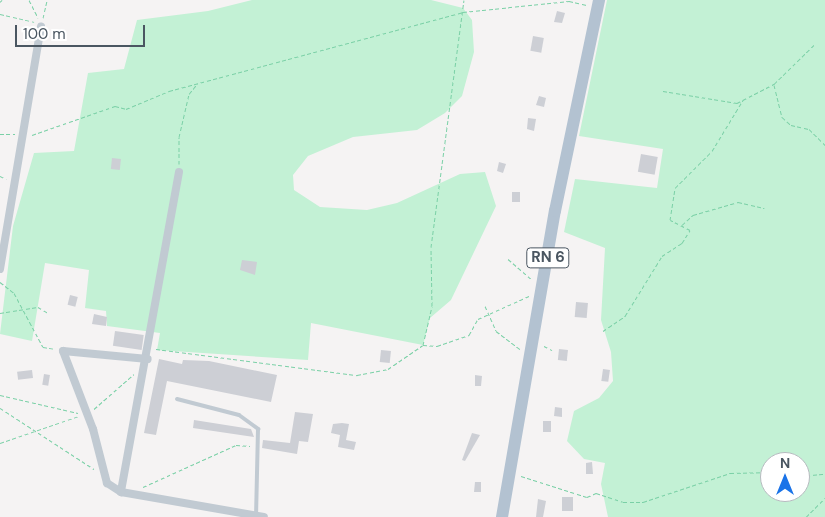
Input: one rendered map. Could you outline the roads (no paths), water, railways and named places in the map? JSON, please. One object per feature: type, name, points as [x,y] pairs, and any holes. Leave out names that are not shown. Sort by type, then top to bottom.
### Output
[{"type":"main road","name":"RN 6","points":[[502,517],[532,358],[542,289],[598,4]]},
{"type":"street","points":[[0,269],[41,26]]},
{"type":"street","points":[[125,493],[179,172]]},
{"type":"street","points":[[148,359],[63,351],[84,414],[93,429],[103,475],[113,490],[260,515]]},
{"type":"lane","points":[[177,399],[252,421],[258,429],[255,447],[260,515]]}]
